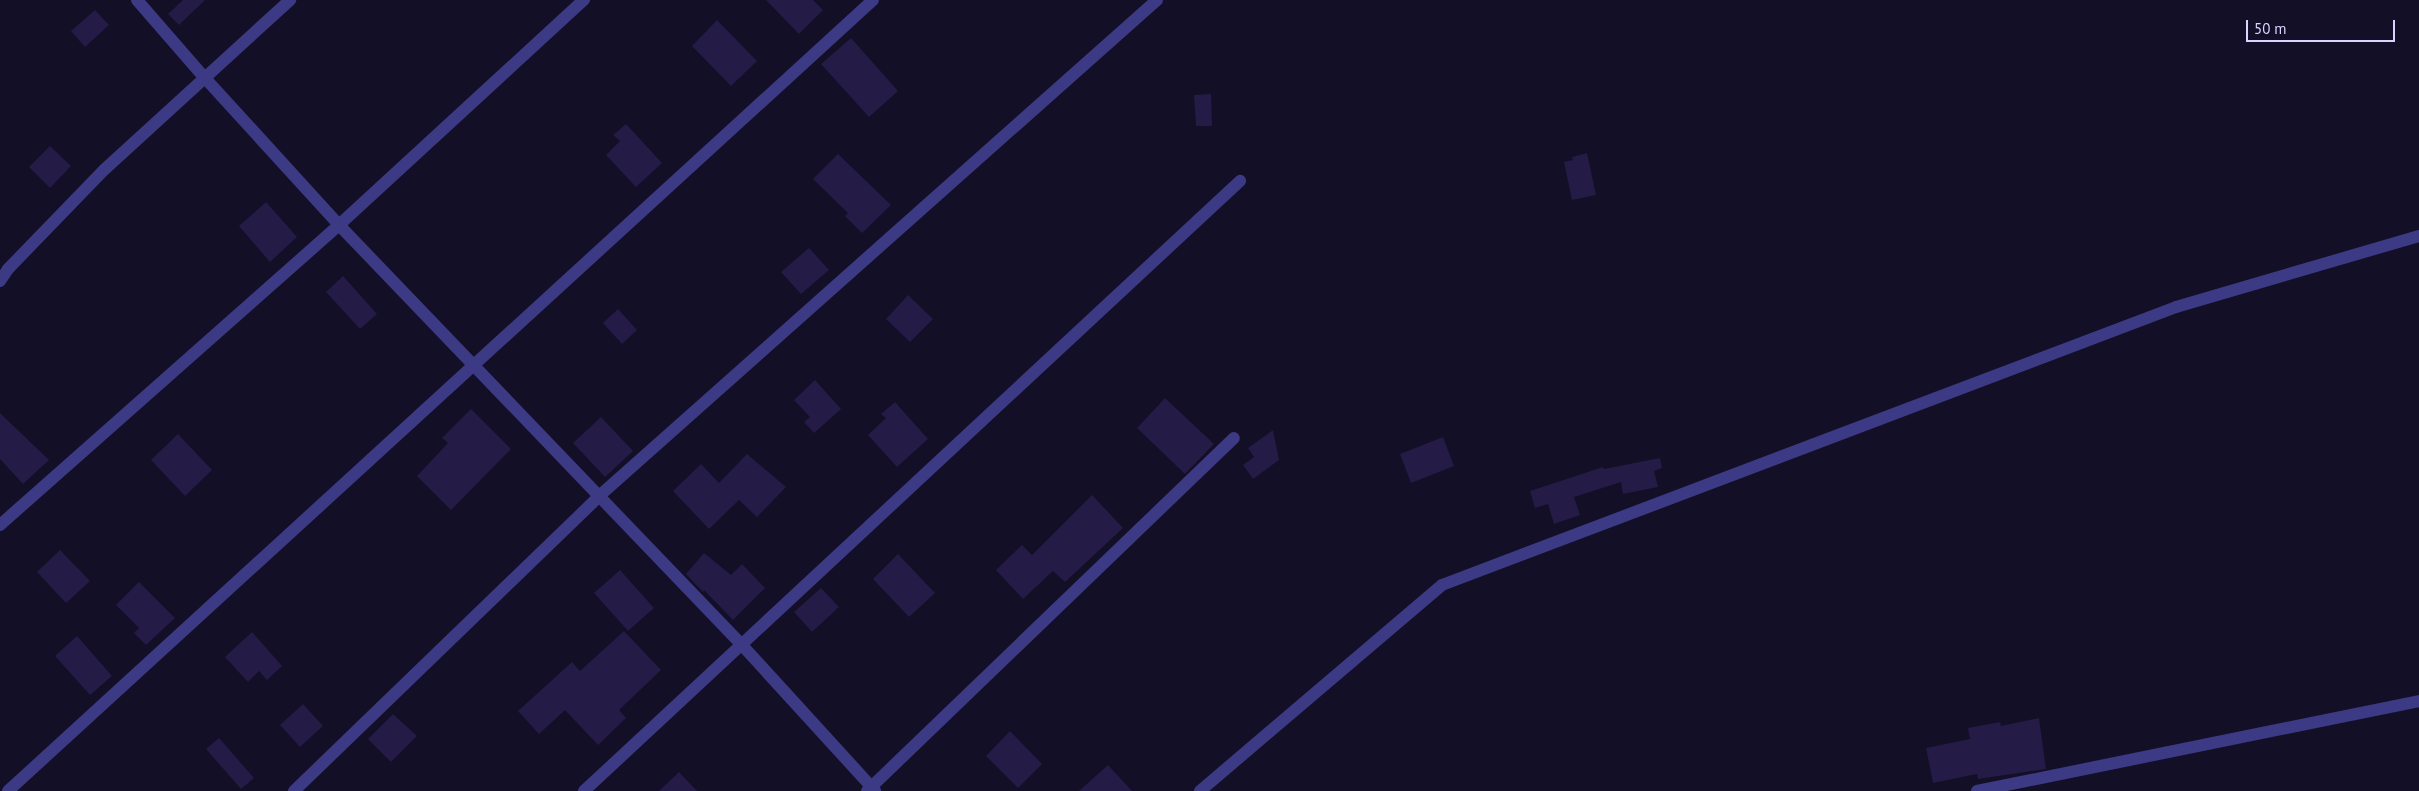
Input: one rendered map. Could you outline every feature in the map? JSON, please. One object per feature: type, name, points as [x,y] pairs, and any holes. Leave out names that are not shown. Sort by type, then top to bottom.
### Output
[{"type":"street","points":[[137,0],[204,77],[339,225],[740,644],[871,790],[1234,438]]},
{"type":"street","points":[[0,282],[8,269],[105,169],[290,0]]},
{"type":"street","points":[[0,525],[339,225],[584,0]]},
{"type":"street","points":[[8,791],[873,0]]},
{"type":"street","points":[[294,791],[598,496],[1157,0]]},
{"type":"street","points":[[584,791],[1240,181]]},
{"type":"street","points":[[1200,791],[1442,585],[2176,306],[2419,236]]},
{"type":"street","points":[[1977,791],[2419,701]]},
{"type":"building","points":[[183,0],[205,0],[179,25],[168,14]]},
{"type":"building","points":[[766,0],[813,0],[823,10],[799,34]]},
{"type":"building","points":[[95,10],[109,25],[85,47],[71,31]]},
{"type":"building","points":[[717,20],[757,61],[731,86],[692,46]]},
{"type":"building","points":[[851,38],[898,91],[869,117],[821,64]]},
{"type":"building","points":[[1211,94],[1212,126],[1196,126],[1194,95]]},
{"type":"building","points":[[626,124],[662,163],[636,187],[606,155],[620,141],[613,135]]},
{"type":"building","points":[[50,146],[71,166],[50,188],[29,167]]},
{"type":"building","points":[[1587,153],[1596,195],[1572,200],[1564,162],[1573,160],[1572,157]]},
{"type":"building","points":[[838,154],[891,205],[862,233],[845,216],[848,213],[813,179]]},
{"type":"building","points":[[266,202],[297,237],[270,262],[239,226]]},
{"type":"building","points":[[809,248],[829,270],[801,294],[781,272]]},
{"type":"building","points":[[343,276],[377,314],[360,329],[326,292]]},
{"type":"building","points":[[908,295],[933,319],[910,342],[886,319]]},
{"type":"building","points":[[618,309],[637,330],[622,344],[603,323]]},
{"type":"building","points":[[815,380],[841,409],[814,433],[804,422],[810,417],[794,400]]},
{"type":"building","points":[[1165,398],[1214,444],[1185,474],[1137,428]]},
{"type":"building","points":[[895,402],[928,439],[897,467],[868,435],[886,418],[881,414]]},
{"type":"building","points":[[471,409],[511,449],[451,510],[417,476],[448,443],[442,438]]},
{"type":"building","points":[[0,413],[49,460],[23,484],[0,459]]},
{"type":"building","points":[[601,417],[633,451],[605,477],[573,443]]},
{"type":"building","points":[[1273,430],[1279,460],[1253,479],[1243,465],[1254,457],[1248,448]]},
{"type":"building","points":[[178,434],[212,470],[185,496],[151,460]]},
{"type":"building","points":[[1443,437],[1454,466],[1411,483],[1400,454]]},
{"type":"building","points":[[747,454],[786,487],[757,517],[739,500],[709,529],[673,491],[701,464],[719,483]]},
{"type":"building","points":[[1660,458],[1662,468],[1654,471],[1658,487],[1623,494],[1621,482],[1574,497],[1580,515],[1554,524],[1548,504],[1535,508],[1530,491],[1603,467],[1604,469]]},
{"type":"building","points":[[1092,495],[1123,528],[1065,582],[1053,571],[1023,599],[996,570],[1022,545],[1032,555]]},
{"type":"building","points":[[60,550],[90,581],[66,603],[37,572]]},
{"type":"building","points":[[704,553],[731,575],[742,564],[765,588],[733,620],[686,574]]},
{"type":"building","points":[[898,554],[935,593],[909,617],[873,579]]},
{"type":"building","points":[[620,570],[654,608],[628,631],[594,593]]},
{"type":"building","points":[[139,582],[175,618],[146,645],[134,633],[139,628],[116,605]]},
{"type":"building","points":[[821,588],[839,607],[812,632],[794,612]]},
{"type":"building","points":[[624,631],[661,670],[619,710],[626,718],[598,745],[565,710],[539,734],[518,711],[572,662],[580,671]]},
{"type":"building","points":[[252,632],[282,666],[267,680],[259,671],[248,682],[225,657]]},
{"type":"building","points":[[77,636],[112,676],[90,695],[55,656]]},
{"type":"building","points":[[303,704],[323,726],[300,747],[280,725]]},
{"type":"building","points":[[393,714],[417,736],[391,762],[368,739]]},
{"type":"building","points":[[2039,718],[2046,769],[1978,779],[1977,774],[1933,783],[1926,748],[1970,739],[1968,728],[2000,722],[2001,726]]},
{"type":"building","points":[[1010,731],[1042,764],[1018,788],[986,756]]},
{"type":"building","points":[[219,738],[254,778],[241,789],[206,749]]},
{"type":"building","points":[[1108,765],[1132,791],[1079,791]]},
{"type":"building","points":[[679,772],[697,791],[659,791]]}]
